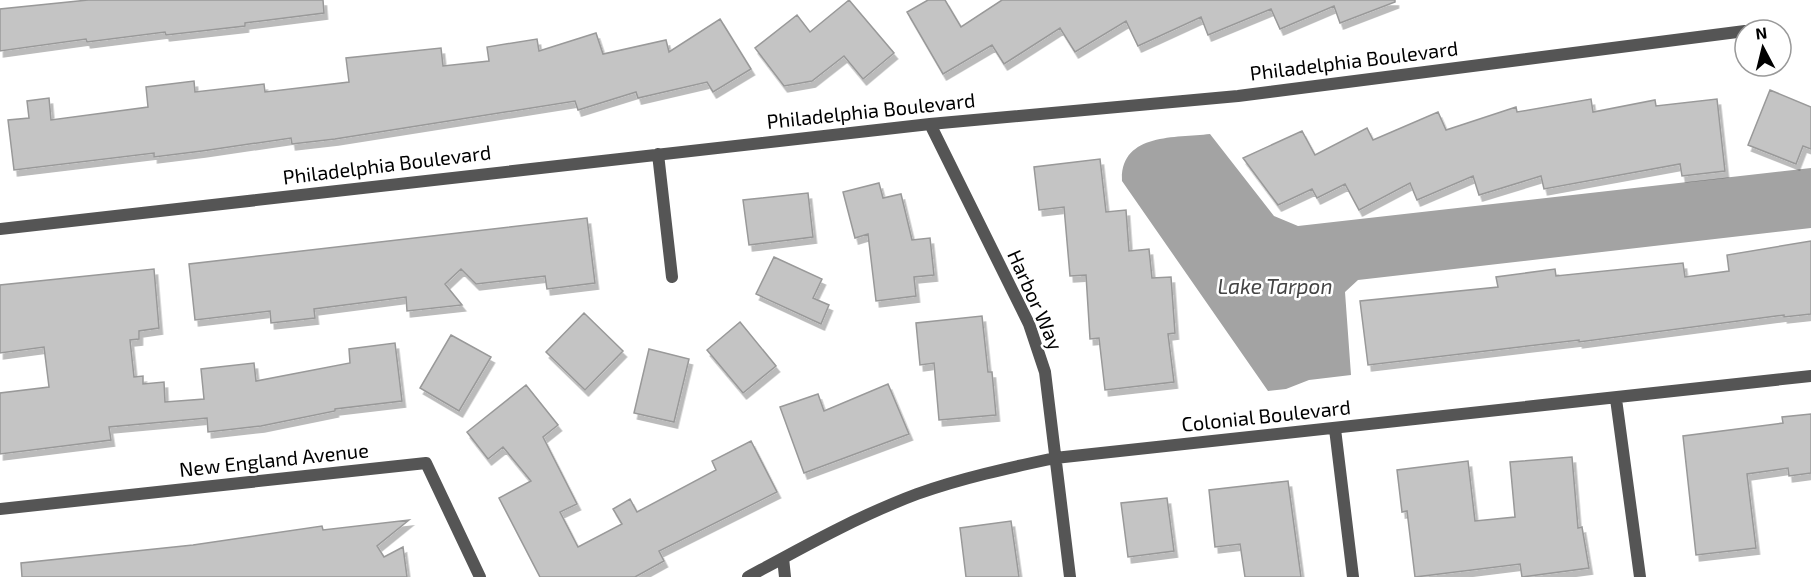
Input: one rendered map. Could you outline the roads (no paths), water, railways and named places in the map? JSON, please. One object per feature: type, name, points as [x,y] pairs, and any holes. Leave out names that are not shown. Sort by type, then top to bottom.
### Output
[{"type":"street","name":"Philadelphia Boulevard","points":[[0,229],[930,124],[1238,96],[1733,33]]},
{"type":"street","name":"Harbor Way","points":[[930,124],[1029,324],[1045,372],[1070,577]]},
{"type":"street","points":[[658,154],[672,277]]},
{"type":"street","name":"Colonial Boulevard","points":[[748,577],[862,517],[917,494],[982,473],[1055,458],[1616,399],[1811,376]]},
{"type":"street","points":[[1616,399],[1640,577]]},
{"type":"street","points":[[1335,429],[1353,577]]},
{"type":"street","name":"New England Avenue","points":[[0,509],[426,463],[480,577]]},
{"type":"street","points":[[783,558],[786,577]]},
{"type":"water","name":"Lake Tarpon","points":[[1210,134],[1274,216],[1298,226],[1811,168],[1811,228],[1358,280],[1345,292],[1351,375],[1309,380],[1286,389],[1268,391],[1122,181],[1124,165],[1130,154],[1140,146],[1166,138]]}]
